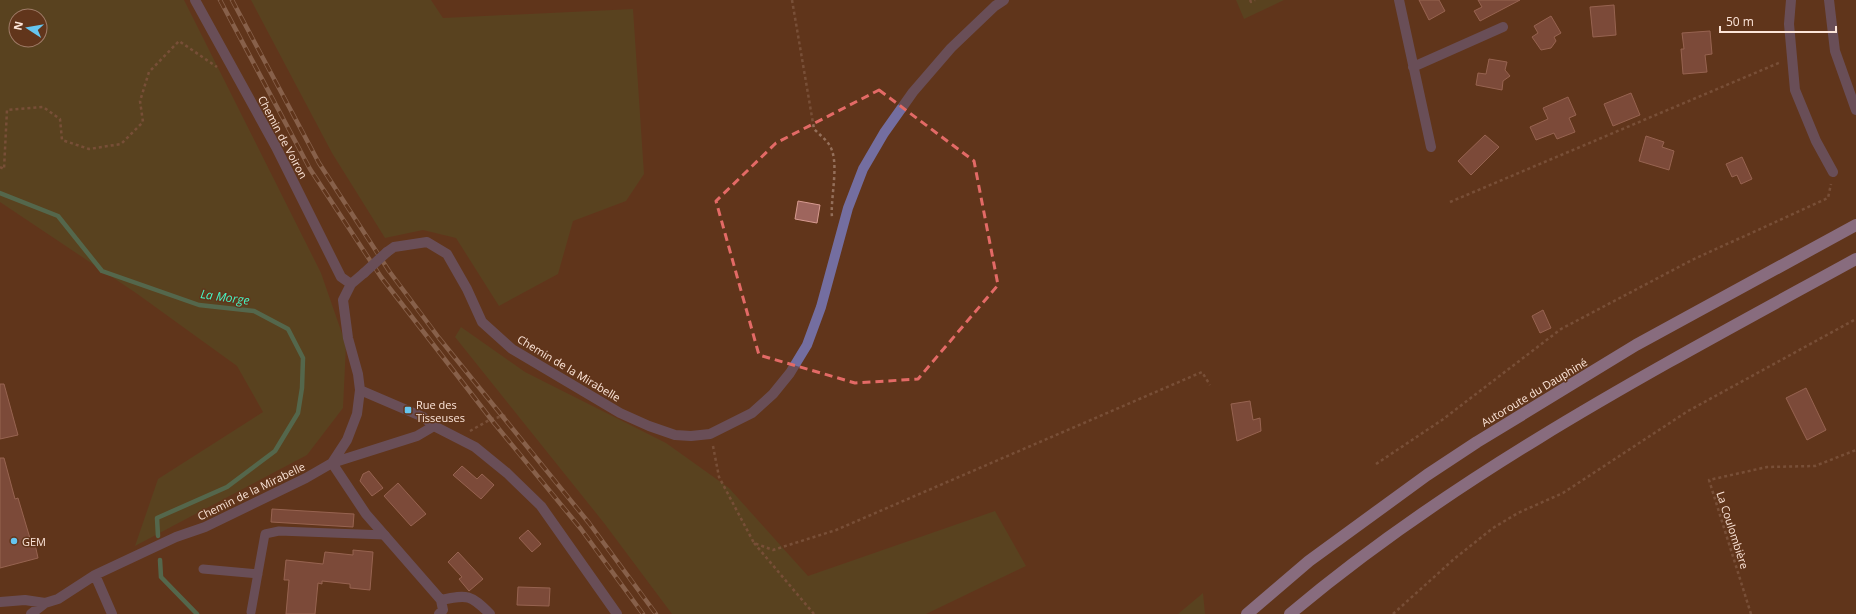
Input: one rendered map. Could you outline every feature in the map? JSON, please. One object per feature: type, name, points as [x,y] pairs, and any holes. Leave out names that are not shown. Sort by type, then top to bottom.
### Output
[{"type":"highway","name":"Autoroute du Dauphiné","points":[[1248,614],[1333,544],[1427,475],[1477,442],[1636,345],[1856,225]]},
{"type":"highway","points":[[1290,614],[1350,565],[1402,527],[1482,473],[1552,430],[1680,356],[1856,259]]},
{"type":"street","name":"Chemin de Voiron","points":[[195,0],[276,147],[341,277],[351,284]]},
{"type":"street","name":"Chemin de la Mirabelle","points":[[31,614],[45,603],[58,599],[95,575],[176,537],[213,523],[306,478],[332,463],[347,440],[357,414],[360,390],[358,374],[348,338],[343,300],[351,284],[394,246],[427,242],[447,254],[467,289],[482,322],[512,349],[620,412],[650,426],[675,435],[691,436],[710,434],[752,413],[773,394],[790,373],[807,345],[821,306],[848,208],[863,169],[884,134],[913,92],[951,48],[990,11],[1004,0]]},
{"type":"street","points":[[1399,0],[1431,147]]},
{"type":"street","points":[[1791,0],[1789,24],[1795,90],[1816,141],[1833,172]]},
{"type":"street","points":[[1829,0],[1835,51],[1856,110]]},
{"type":"street","points":[[1413,67],[1503,27]]},
{"type":"street","points":[[360,390],[423,417],[434,426],[475,447],[506,473],[541,506],[617,614]]},
{"type":"street","points":[[434,426],[417,436],[332,463],[366,514],[441,600],[443,610],[439,614]]},
{"type":"street","points":[[95,575],[112,614]]},
{"type":"street","points":[[441,600],[461,595],[476,600],[490,614]]},
{"type":"street","points":[[0,602],[26,600],[45,603]]},
{"type":"lane","points":[[251,612],[265,534],[279,531],[385,535]]},
{"type":"lane","points":[[202,569],[258,574]]},
{"type":"path","points":[[792,0],[814,129],[829,144],[835,168],[831,204],[832,220]]},
{"type":"path","points":[[1250,0],[1251,2],[1255,0]]},
{"type":"path","points":[[0,167],[4,169],[7,110],[42,107],[60,119],[62,140],[89,149],[121,144],[142,122],[140,101],[149,72],[179,42],[239,81]]},
{"type":"path","points":[[1450,202],[1791,58]]},
{"type":"path","points":[[1376,464],[1442,420],[1561,329],[1692,260],[1828,198],[1833,172]]},
{"type":"path","points":[[1393,614],[1454,558],[1493,528],[1518,513],[1563,493],[1688,411],[1856,319]]},
{"type":"path","points":[[754,543],[773,550],[836,530],[1202,372],[1210,385]]},
{"type":"path","points":[[458,438],[491,419],[508,415]]},
{"type":"path","points":[[710,434],[719,477],[754,543],[814,614]]},
{"type":"path","name":"La Coulombière","points":[[1751,614],[1709,480],[1767,467],[1815,466],[1856,450]]},
{"type":"highlighted area","points":[[879,90],[974,161],[998,285],[918,379],[855,383],[759,355],[716,201],[776,143]]},
{"type":"shaded area","points":[[0,0],[184,0],[321,273],[346,345],[343,408],[307,455],[135,546],[158,479],[263,412],[237,366],[136,293],[0,202]]},
{"type":"shaded area","points":[[251,0],[431,0],[443,18],[633,9],[644,174],[626,201],[573,221],[558,274],[499,306],[456,238],[423,230],[385,238],[332,153]]},
{"type":"shaded area","points":[[1236,0],[1284,0],[1244,19]]},
{"type":"shaded area","points":[[461,327],[525,372],[666,443],[729,488],[808,576],[995,511],[1026,566],[926,614],[672,614],[604,523],[455,337]]},
{"type":"shaded area","points":[[1203,593],[1205,614],[1178,614]]},
{"type":"building","points":[[1419,0],[1439,0],[1445,11],[1429,20]]},
{"type":"building","points":[[1478,0],[1520,0],[1480,21],[1474,11],[1482,7]]},
{"type":"building","points":[[1614,5],[1616,35],[1593,37],[1590,7]]},
{"type":"building","points":[[1551,16],[1561,33],[1554,37],[1556,41],[1551,48],[1541,50],[1532,37],[1538,33],[1534,26]]},
{"type":"building","points":[[1710,31],[1712,54],[1705,55],[1707,72],[1683,74],[1681,49],[1684,49],[1682,33]]},
{"type":"building","points":[[1489,59],[1507,62],[1505,70],[1510,76],[1503,81],[1502,90],[1476,85],[1478,73],[1486,74]]},
{"type":"building","points":[[1631,93],[1640,115],[1613,126],[1604,104]]},
{"type":"building","points":[[1568,97],[1576,115],[1569,118],[1575,132],[1557,139],[1554,133],[1536,140],[1530,127],[1548,119],[1543,108]]},
{"type":"building","points":[[1485,135],[1499,147],[1471,175],[1458,161]]},
{"type":"building","points":[[1646,136],[1664,142],[1662,147],[1674,151],[1669,170],[1639,161]]},
{"type":"building","points":[[1742,157],[1752,179],[1741,184],[1737,175],[1732,177],[1726,164]]},
{"type":"building","points":[[798,201],[820,205],[817,223],[795,219]]},
{"type":"building","points":[[1543,310],[1551,328],[1540,333],[1532,316]]},
{"type":"building","points":[[0,384],[4,384],[18,435],[0,439]]},
{"type":"building","points":[[1806,388],[1826,430],[1807,440],[1786,398]]},
{"type":"building","points":[[1250,401],[1253,420],[1260,418],[1261,431],[1237,441],[1231,404]]},
{"type":"building","points":[[0,458],[4,458],[15,499],[18,498],[32,545],[35,544],[38,558],[0,568]]},
{"type":"building","points":[[462,466],[477,479],[482,474],[494,485],[481,499],[453,475]]},
{"type":"building","points":[[369,471],[383,488],[372,496],[360,481],[363,474]]},
{"type":"building","points":[[398,483],[426,514],[411,526],[384,496]]},
{"type":"building","points":[[272,509],[354,514],[353,527],[271,522]]},
{"type":"building","points":[[528,530],[541,544],[532,552],[519,538]]},
{"type":"building","points":[[353,550],[373,552],[370,590],[350,588],[350,584],[322,581],[322,584],[318,583],[315,614],[286,614],[289,580],[284,580],[286,560],[323,564],[325,552],[353,555]]},
{"type":"building","points":[[458,552],[483,579],[469,591],[459,579],[462,577],[448,562]]},
{"type":"building","points":[[518,587],[550,588],[549,606],[517,605]]},
{"type":"waterway","name":"La Morge","points":[[0,193],[58,216],[102,271],[199,305],[254,311],[288,329],[303,358],[302,388],[298,413],[275,451],[227,487],[157,518],[158,536]]},
{"type":"waterway","name":"La Morge","points":[[160,560],[161,577],[197,614]]},
{"type":"railway","points":[[220,0],[310,169],[381,277],[494,423],[581,529],[643,614]]},
{"type":"railway","points":[[232,0],[319,163],[389,271],[439,338],[589,523],[656,614]]},
{"type":"place","name":"Rue des Tisseuses","points":[[408,410]]},
{"type":"place","name":"GEM","points":[[14,541]]}]
